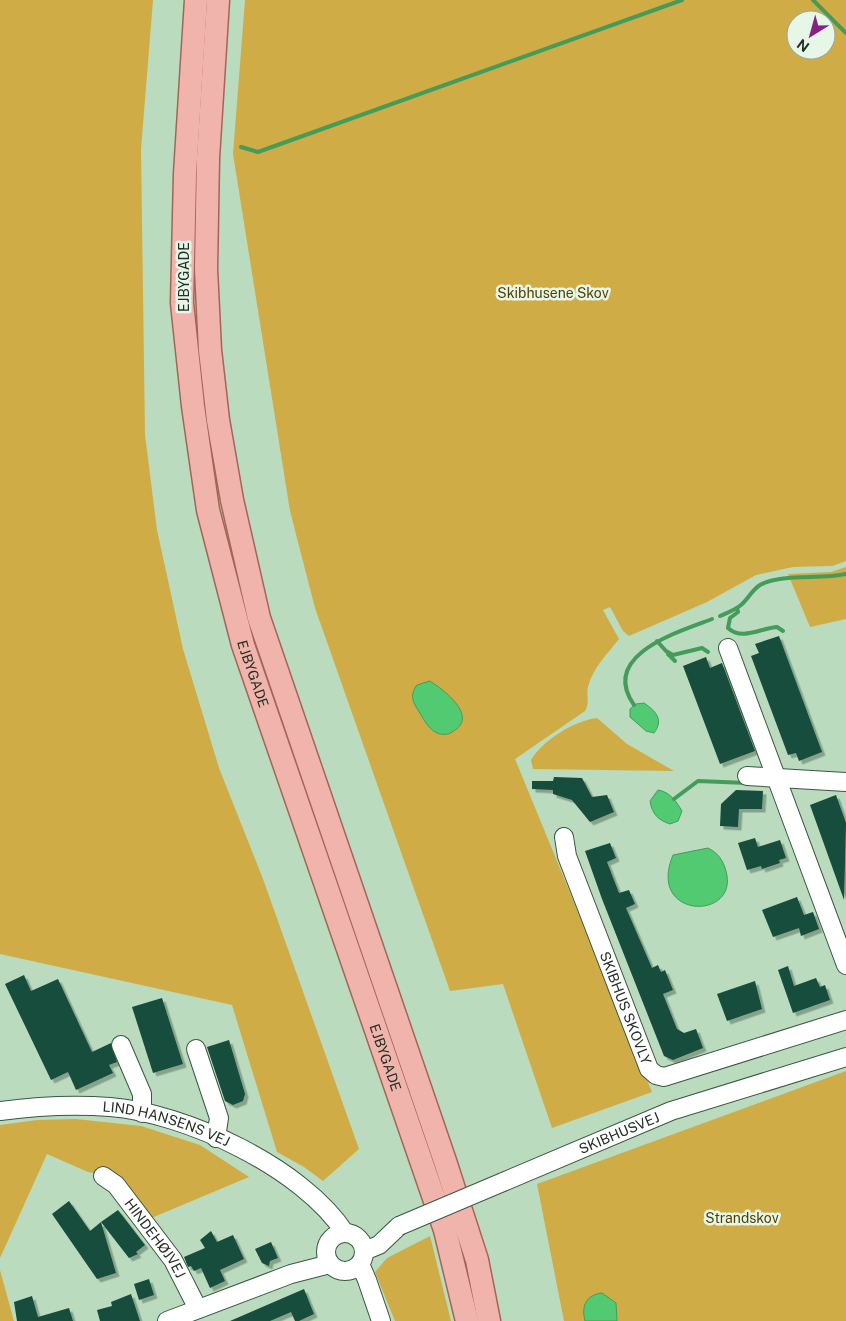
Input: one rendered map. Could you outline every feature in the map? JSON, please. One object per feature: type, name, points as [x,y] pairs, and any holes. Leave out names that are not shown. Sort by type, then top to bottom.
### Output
[{"type":"main road","name":"EJBYGADE","points":[[196,0],[185,174],[182,304],[193,406],[208,510],[243,645],[445,1230],[467,1321]]},
{"type":"main road","name":"EJBYGADE","points":[[218,0],[208,158],[206,269],[210,350],[218,420],[232,500],[259,618],[445,1161],[477,1260],[489,1321]]},
{"type":"street","points":[[728,648],[846,965]]},
{"type":"street","points":[[747,776],[846,782]]},
{"type":"street","name":"SKIBHUS SKOVLY","points":[[564,837],[570,865],[649,1069],[656,1076],[664,1077],[846,1020]]},
{"type":"street","points":[[121,1045],[142,1094],[142,1113]]},
{"type":"street","points":[[196,1049],[219,1118],[216,1138]]},
{"type":"street","name":"SKIBHUSVEJ","points":[[167,1321],[290,1274],[311,1258],[378,1245],[399,1226],[670,1111],[846,1057]]},
{"type":"street","name":"LIND HANSENS VEJ","points":[[0,1111],[62,1105],[112,1107],[142,1113],[166,1118],[216,1138],[271,1166],[315,1199],[335,1218],[345,1252],[368,1280],[381,1321]]},
{"type":"street","name":"HINDEHØJVEJ","points":[[103,1176],[116,1185],[173,1260],[198,1309]]},
{"type":"green space","points":[[0,0],[153,0],[141,149],[145,435],[157,530],[183,649],[219,768],[263,879],[359,1149],[323,1181],[304,1167],[277,1152],[232,1005],[0,954]]},
{"type":"green space","name":"Skibhusene Skov","points":[[245,0],[846,0],[846,561],[832,566],[793,567],[756,575],[707,602],[629,636],[623,631],[610,607],[603,610],[619,639],[590,680],[585,711],[515,759],[652,1092],[552,1128],[503,984],[450,991],[315,608],[290,511],[233,154]]},
{"type":"green space","points":[[846,567],[846,619],[810,627],[788,574],[831,572]]},
{"type":"green space","points":[[597,718],[627,744],[674,771],[533,769],[531,760],[543,745],[569,727]]},
{"type":"green space","name":"Strandskov","points":[[846,1071],[846,1321],[564,1321],[537,1184]]},
{"type":"green space","points":[[76,1119],[141,1126],[200,1145],[249,1177],[149,1219],[116,1177],[88,1172],[47,1154],[0,1258],[0,1125],[37,1120]]},
{"type":"green space","points":[[430,1236],[451,1321],[395,1321],[375,1272],[387,1258]]},
{"type":"green space","points":[[0,1270],[14,1321],[0,1321]]},
{"type":"shaded area","points":[[430,681],[457,704],[461,712],[460,726],[449,734],[439,734],[431,729],[413,701],[413,691],[417,685]]},
{"type":"shaded area","points":[[644,703],[657,716],[658,724],[654,733],[646,731],[630,717],[630,709],[636,704]]},
{"type":"shaded area","points":[[658,790],[669,795],[680,807],[682,811],[678,821],[670,824],[662,821],[652,810],[650,801]]},
{"type":"shaded area","points":[[708,848],[720,857],[723,863],[726,871],[727,887],[720,899],[708,905],[695,906],[682,902],[672,892],[668,876],[673,855]]},
{"type":"shaded area","points":[[602,1293],[616,1303],[617,1321],[585,1321],[584,1306],[586,1302],[592,1296]]},
{"type":"building","points":[[779,636],[822,752],[799,761],[796,753],[788,755],[751,656],[759,653],[755,644]]},
{"type":"building","points":[[706,657],[710,668],[722,663],[755,751],[720,764],[683,666]]},
{"type":"building","points":[[554,777],[582,778],[592,797],[607,795],[614,812],[590,822],[572,800],[553,794],[553,790],[532,789],[532,781],[553,781]]},
{"type":"building","points":[[736,790],[763,791],[762,809],[739,809],[738,827],[720,826],[721,804]]},
{"type":"building","points":[[836,795],[846,823],[844,900],[810,805]]},
{"type":"building","points":[[755,838],[758,847],[780,840],[786,858],[779,860],[780,863],[762,869],[761,866],[747,870],[738,843]]},
{"type":"building","points":[[610,843],[616,858],[607,862],[619,893],[629,890],[635,904],[626,908],[652,968],[658,965],[661,972],[665,970],[673,990],[663,994],[677,1029],[684,1033],[696,1029],[703,1048],[673,1060],[664,1056],[585,851]]},
{"type":"building","points":[[797,897],[804,915],[813,912],[819,929],[801,936],[799,928],[773,937],[762,910]]},
{"type":"building","points":[[788,966],[794,986],[816,978],[820,987],[825,985],[830,1000],[793,1013],[778,970]]},
{"type":"building","points":[[24,975],[31,991],[58,979],[92,1052],[111,1043],[117,1062],[109,1065],[113,1073],[76,1090],[68,1072],[51,1080],[5,984]]},
{"type":"building","points":[[755,981],[762,1009],[727,1021],[717,994]]},
{"type":"building","points":[[162,998],[183,1064],[153,1073],[132,1007]]},
{"type":"building","points":[[229,1040],[245,1094],[243,1101],[233,1105],[225,1101],[207,1047]]},
{"type":"building","points":[[69,1201],[90,1231],[101,1222],[116,1273],[97,1279],[52,1214]]},
{"type":"building","points":[[118,1210],[145,1245],[136,1252],[138,1254],[129,1258],[101,1222]]},
{"type":"building","points":[[211,1231],[217,1242],[233,1235],[244,1259],[220,1270],[225,1281],[210,1288],[201,1268],[194,1271],[191,1266],[188,1267],[184,1257],[205,1248],[200,1240]]},
{"type":"building","points":[[271,1242],[278,1258],[270,1261],[269,1266],[262,1263],[255,1249]]},
{"type":"building","points":[[149,1279],[154,1295],[139,1300],[134,1284]]},
{"type":"building","points":[[304,1289],[314,1314],[299,1321],[295,1321],[291,1312],[270,1321],[230,1321]]},
{"type":"building","points":[[131,1294],[140,1321],[100,1321],[97,1310],[112,1306],[111,1302]]},
{"type":"building","points":[[32,1296],[38,1317],[69,1308],[73,1321],[17,1321],[14,1302]]},
{"type":"waterway","points":[[241,147],[258,152],[682,0]]},
{"type":"waterway","points":[[813,0],[846,33]]},
{"type":"waterway","points":[[720,616],[739,607],[757,587],[769,581],[846,574]]},
{"type":"waterway","points":[[737,608],[738,612],[730,618],[728,628],[733,632],[745,634],[777,627],[783,631]]},
{"type":"waterway","points":[[634,705],[626,687],[627,672],[634,659],[647,648],[663,639],[712,619]]},
{"type":"waterway","points":[[657,641],[666,651],[673,655],[702,648],[708,652]]},
{"type":"waterway","points":[[668,654],[675,661]]},
{"type":"waterway","points":[[674,799],[698,781],[747,783]]}]
